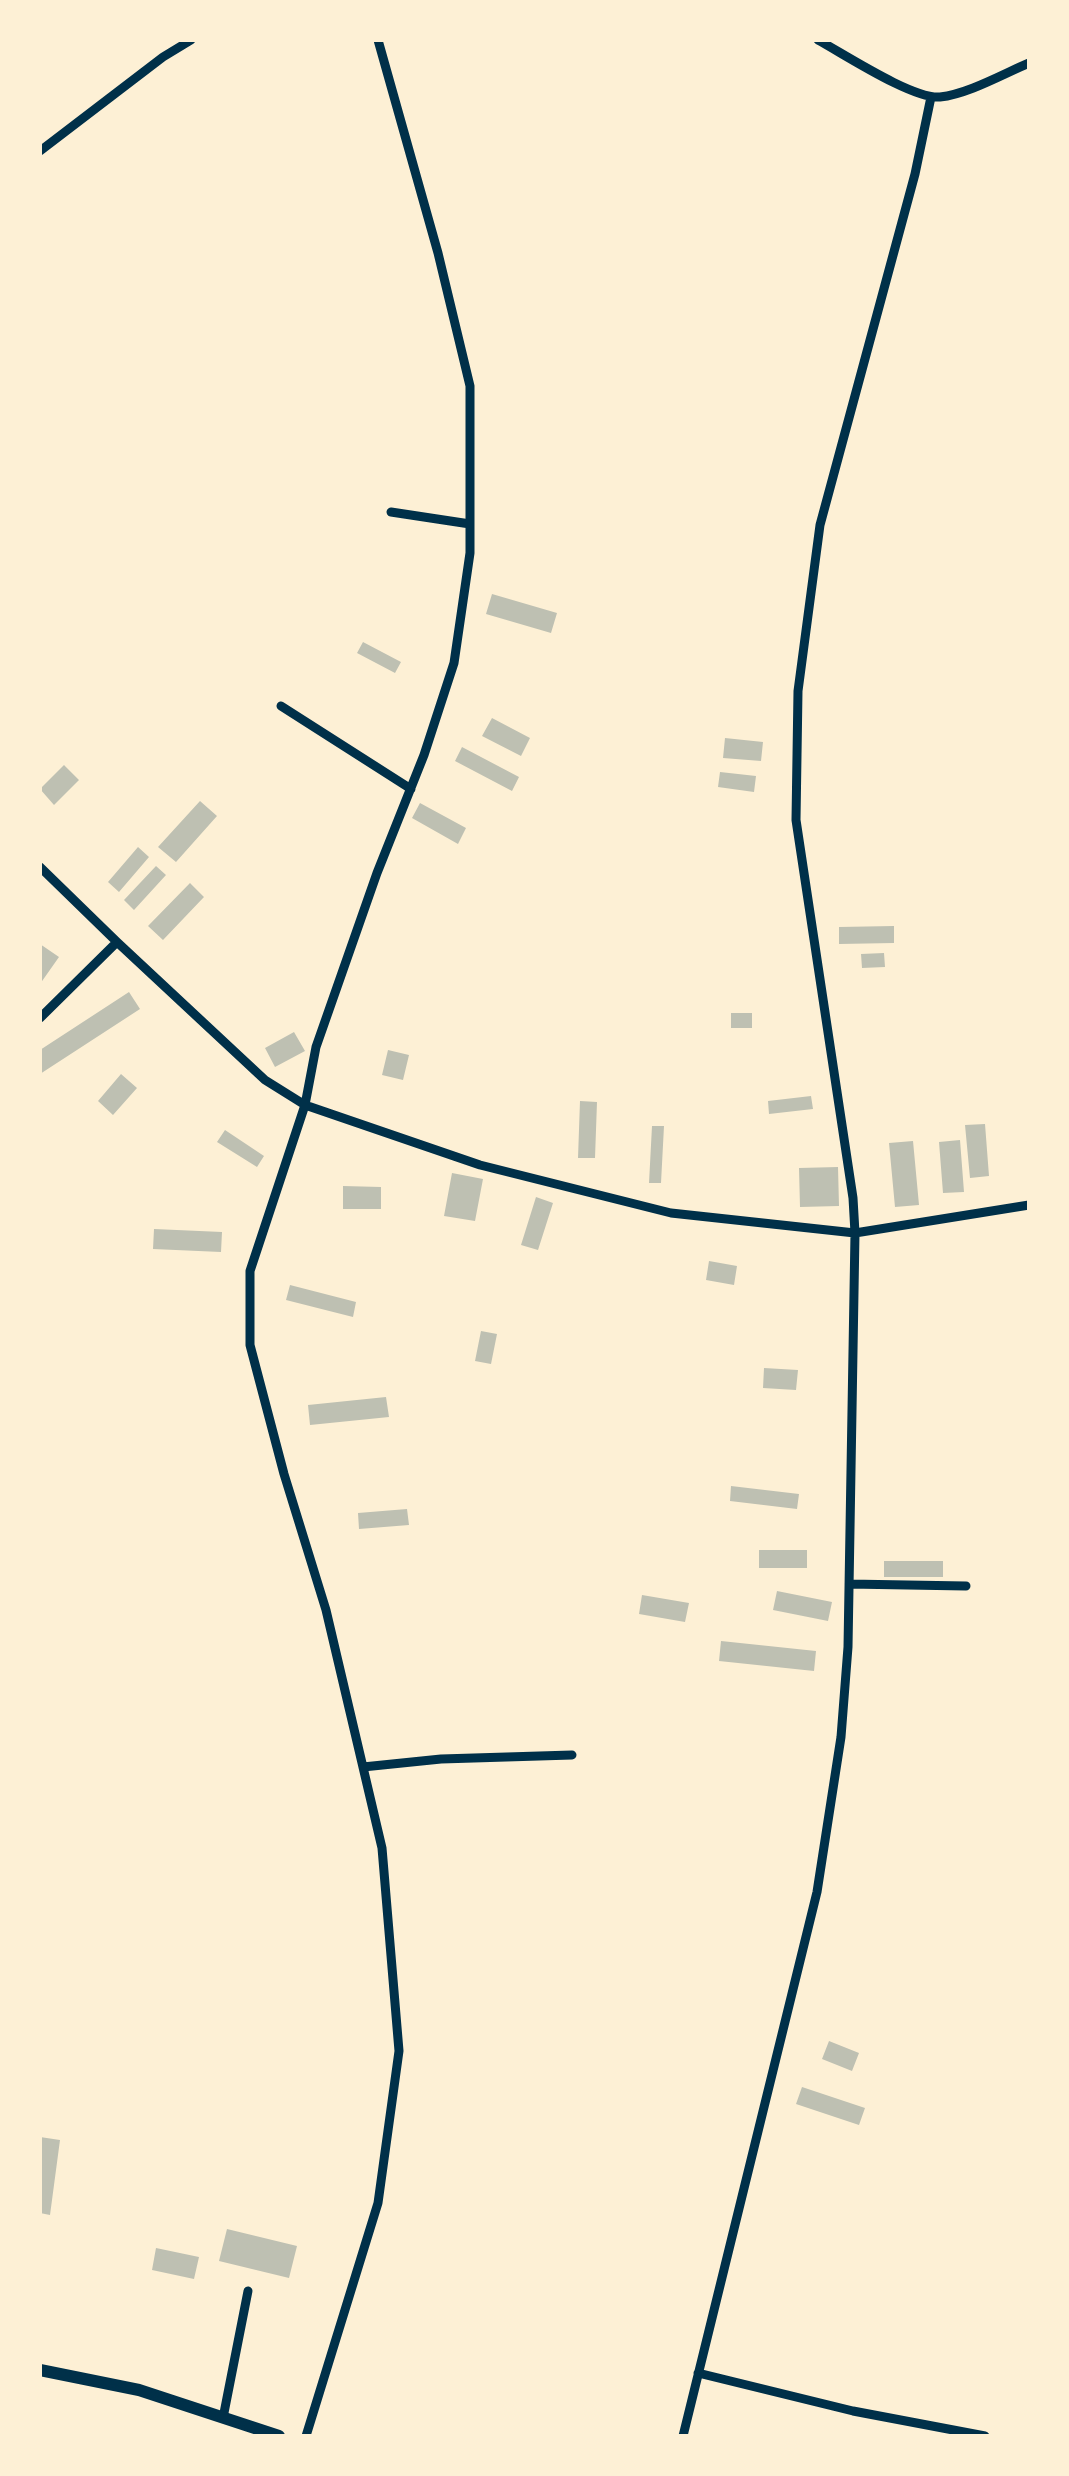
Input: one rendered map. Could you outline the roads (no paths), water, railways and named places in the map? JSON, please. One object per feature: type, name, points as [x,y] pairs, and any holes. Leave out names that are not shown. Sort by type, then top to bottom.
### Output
[{"type":"main road","points":[[40,2370],[139,2390],[278,2436]]},
{"type":"street","points":[[40,151],[190,40]]},
{"type":"street","points":[[306,2436],[378,2203],[399,2051],[382,1848],[326,1610],[284,1474],[250,1344],[250,1271],[304,1105],[316,1047],[454,663],[470,553],[470,386],[438,253],[378,40]]},
{"type":"street","points":[[818,40],[904,87],[931,97],[957,93],[1029,63]]},
{"type":"street","points":[[683,2436],[817,1892],[841,1737],[848,1647],[855,1233],[796,820],[798,691],[820,525],[915,174],[931,97]]},
{"type":"street","points":[[391,512],[470,524]]},
{"type":"street","points":[[281,706],[411,789]]},
{"type":"street","points":[[40,867],[265,1080],[304,1105],[480,1166],[672,1214],[855,1233],[1029,1205]]},
{"type":"street","points":[[40,1018],[117,942]]},
{"type":"street","points":[[849,1584],[966,1586]]},
{"type":"street","points":[[363,1768],[441,1759],[572,1755]]},
{"type":"street","points":[[223,2418],[248,2291]]},
{"type":"street","points":[[698,2373],[854,2411],[985,2436]]}]
